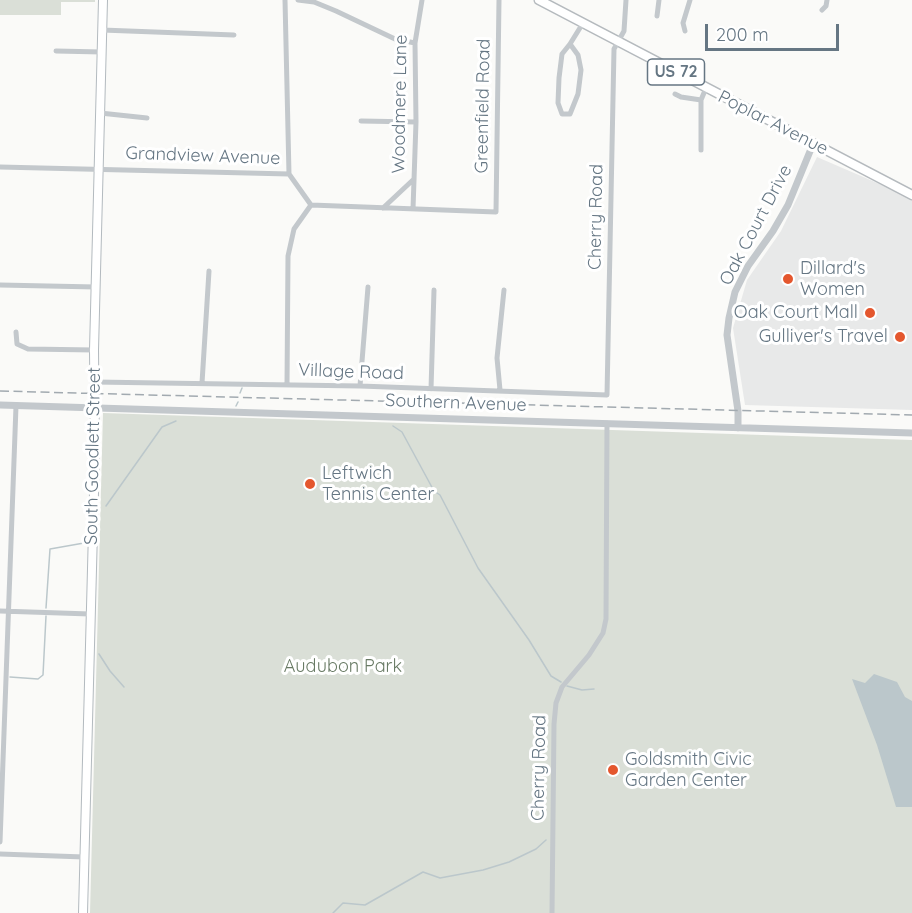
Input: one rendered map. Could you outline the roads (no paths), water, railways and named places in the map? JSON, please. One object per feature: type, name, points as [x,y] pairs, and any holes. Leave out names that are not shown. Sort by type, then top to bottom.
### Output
[{"type":"main road","name":"South Goodlett Street","points":[[83,913],[95,454],[94,350],[103,0]]},
{"type":"main road","name":"Poplar Avenue","points":[[539,0],[912,195]]},
{"type":"street","points":[[285,0],[289,174]]},
{"type":"street","points":[[298,0],[314,2],[386,35],[415,43]]},
{"type":"street","name":"Woodmere Lane","points":[[413,209],[416,122],[415,43],[422,0]]},
{"type":"street","name":"Greenfield Road","points":[[413,209],[496,212],[499,0]]},
{"type":"street","name":"Cherry Road","points":[[607,395],[614,49],[624,31],[626,0]]},
{"type":"street","points":[[657,16],[659,0]]},
{"type":"street","points":[[685,31],[682,22],[690,0]]},
{"type":"street","points":[[822,10],[827,0]]},
{"type":"street","points":[[570,44],[578,55],[581,70],[578,94],[570,114],[562,114],[558,103],[562,54],[583,23]]},
{"type":"street","points":[[102,30],[234,35]]},
{"type":"street","points":[[56,51],[102,52]]},
{"type":"street","points":[[701,150],[701,100],[705,88]]},
{"type":"street","points":[[675,94],[701,100]]},
{"type":"street","points":[[100,113],[147,118]]},
{"type":"street","points":[[361,121],[416,122]]},
{"type":"street","name":"Oak Court Drive","points":[[738,428],[738,411],[728,335],[735,292],[748,266],[784,212],[813,144]]},
{"type":"street","name":"Grandview Avenue","points":[[0,167],[289,174],[311,205]]},
{"type":"street","points":[[383,208],[414,179]]},
{"type":"street","points":[[287,385],[288,256],[294,229],[311,205],[413,209]]},
{"type":"street","points":[[202,383],[208,271]]},
{"type":"street","points":[[0,285],[96,287]]},
{"type":"street","points":[[360,386],[368,287]]},
{"type":"street","points":[[431,389],[435,290]]},
{"type":"street","points":[[500,390],[497,358],[504,290]]},
{"type":"street","points":[[16,332],[17,344],[28,348],[94,350]]},
{"type":"street","name":"Village Road","points":[[94,382],[360,386],[607,395]]},
{"type":"street","name":"Southern Avenue","points":[[0,405],[912,433]]},
{"type":"street","points":[[0,842],[16,405]]},
{"type":"street","name":"Cherry Road","points":[[552,913],[556,703],[562,687],[590,655],[603,633],[606,619],[607,423]]},
{"type":"street","points":[[0,611],[90,614]]},
{"type":"street","points":[[0,854],[84,856]]},
{"type":"waterway","points":[[240,393],[242,388]]},
{"type":"waterway","points":[[236,406],[238,402]]},
{"type":"waterway","points":[[106,506],[162,427],[176,421]]},
{"type":"waterway","points":[[393,426],[402,432],[434,491],[440,495],[478,568],[529,640],[551,676],[561,682]]},
{"type":"waterway","points":[[46,608],[50,549],[84,543]]},
{"type":"waterway","points":[[10,677],[38,679],[43,675],[46,616]]},
{"type":"waterway","points":[[99,654],[124,687]]},
{"type":"waterway","points":[[567,686],[582,690],[594,689]]},
{"type":"waterway","points":[[333,913],[343,903],[365,905],[423,872],[440,878],[483,870],[509,862],[536,849],[546,840]]},
{"type":"railway","points":[[0,391],[912,415]]},
{"type":"place","name":"Dillard's Women","points":[[788,279]]},
{"type":"place","name":"Oak Court Mall","points":[[870,313]]},
{"type":"place","name":"Gulliver's Travel","points":[[900,337]]},
{"type":"place","name":"Leftwich Tennis Center","points":[[310,484]]},
{"type":"place","name":"Goldsmith Civic Garden Center","points":[[613,770]]},
{"type":"park label","name":"Audubon Park","points":[[343,667]]}]
